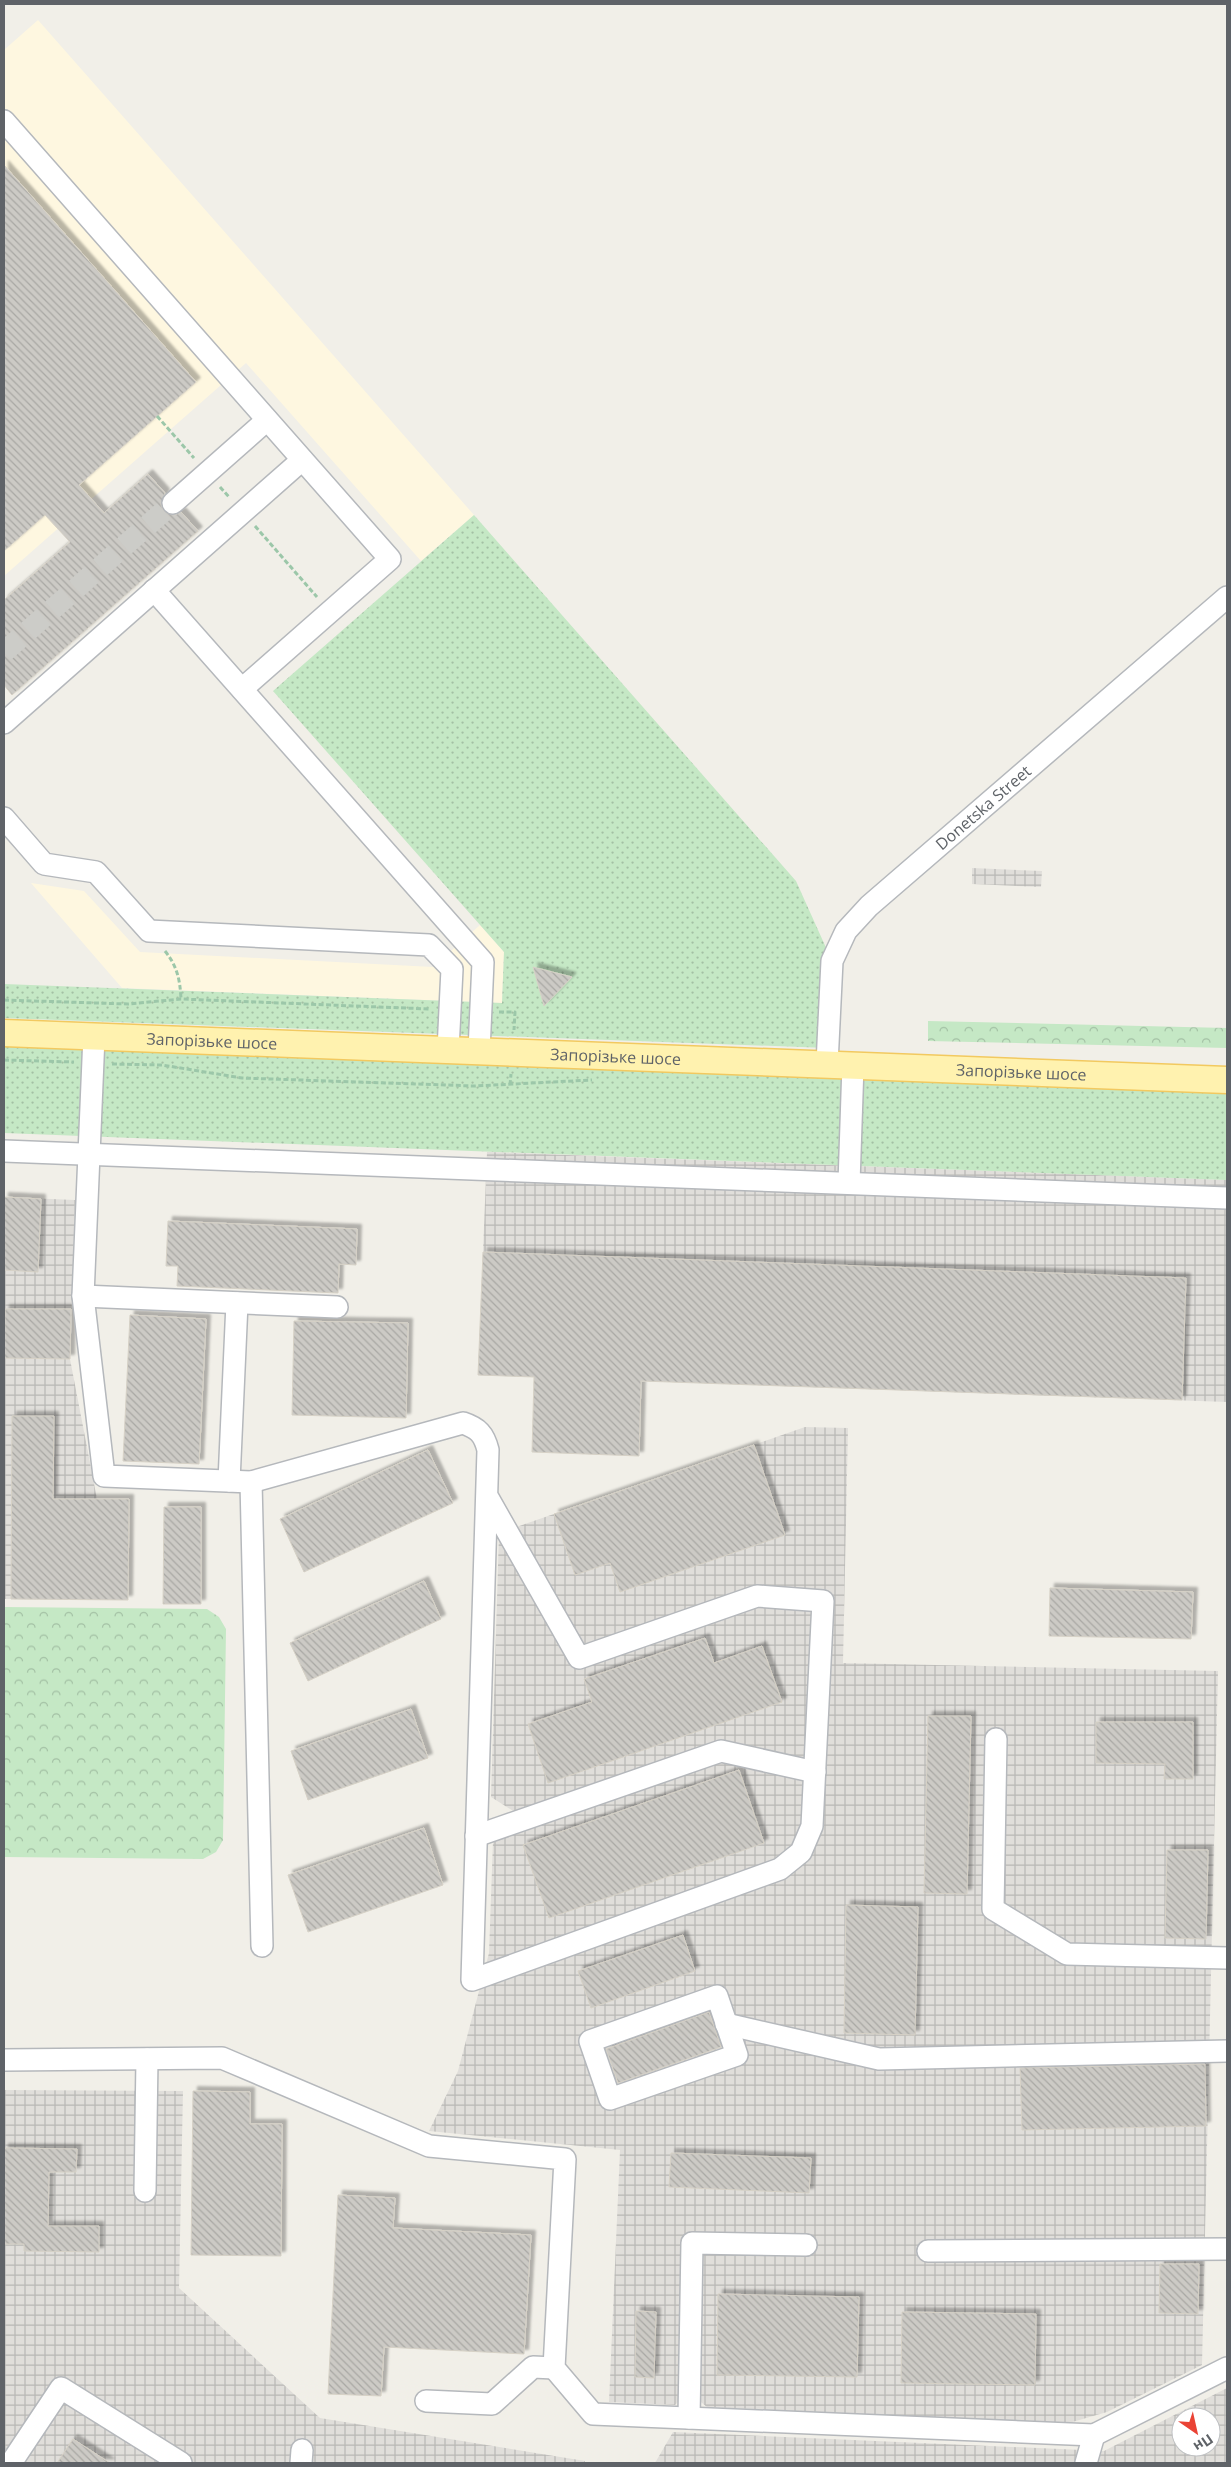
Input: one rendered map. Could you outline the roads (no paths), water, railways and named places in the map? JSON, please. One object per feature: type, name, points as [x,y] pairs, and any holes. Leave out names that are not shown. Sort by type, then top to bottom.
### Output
[{"type":"main road","name":"Запорізьке шосе","points":[[4,1033],[1227,1080]]},
{"type":"street","points":[[4,121],[390,559],[242,689]]},
{"type":"street","points":[[173,502],[267,420]]},
{"type":"street","points":[[4,723],[302,460]]},
{"type":"street","points":[[154,590],[483,962],[479,1051]]},
{"type":"street","name":"Donetska Street","points":[[828,1064],[832,961],[846,931],[869,906],[1227,597]]},
{"type":"street","points":[[4,818],[44,864],[96,872],[149,931],[429,945],[452,969],[448,1050]]},
{"type":"street","points":[[429,945],[450,925]]},
{"type":"street","points":[[94,1036],[83,1296],[104,1476],[251,1482],[463,1423],[476,1427],[485,1437],[488,1450],[487,1496],[472,1980],[780,1869],[802,1852],[812,1826],[823,1601],[758,1596],[580,1658],[487,1496]]},
{"type":"street","points":[[849,1183],[853,1065]]},
{"type":"street","points":[[4,1151],[1227,1198]]},
{"type":"street","points":[[83,1296],[337,1307]]},
{"type":"street","points":[[229,1482],[237,1302]]},
{"type":"street","points":[[251,1482],[262,1946]]},
{"type":"street","points":[[996,1739],[992,1909],[1068,1954],[1227,1958]]},
{"type":"street","points":[[476,1836],[721,1751],[815,1772]]},
{"type":"street","points":[[716,1996],[726,2024],[737,2055],[610,2099],[590,2041],[716,1996]]},
{"type":"street","points":[[726,2024],[879,2059],[1227,2051]]},
{"type":"street","points":[[4,2060],[222,2058],[429,2146],[565,2159],[554,2368],[593,2414],[1094,2436],[1227,2368]]},
{"type":"street","points":[[145,2191],[147,2059]]},
{"type":"street","points":[[689,2418],[692,2243],[806,2245]]},
{"type":"street","points":[[928,2251],[1227,2249]]},
{"type":"street","points":[[426,2400],[492,2404],[533,2367],[554,2368]]},
{"type":"street","points":[[11,2463],[61,2388],[181,2463]]},
{"type":"street","points":[[1086,2463],[1094,2436]]},
{"type":"tunnel","points":[[4,652],[173,503]]}]
